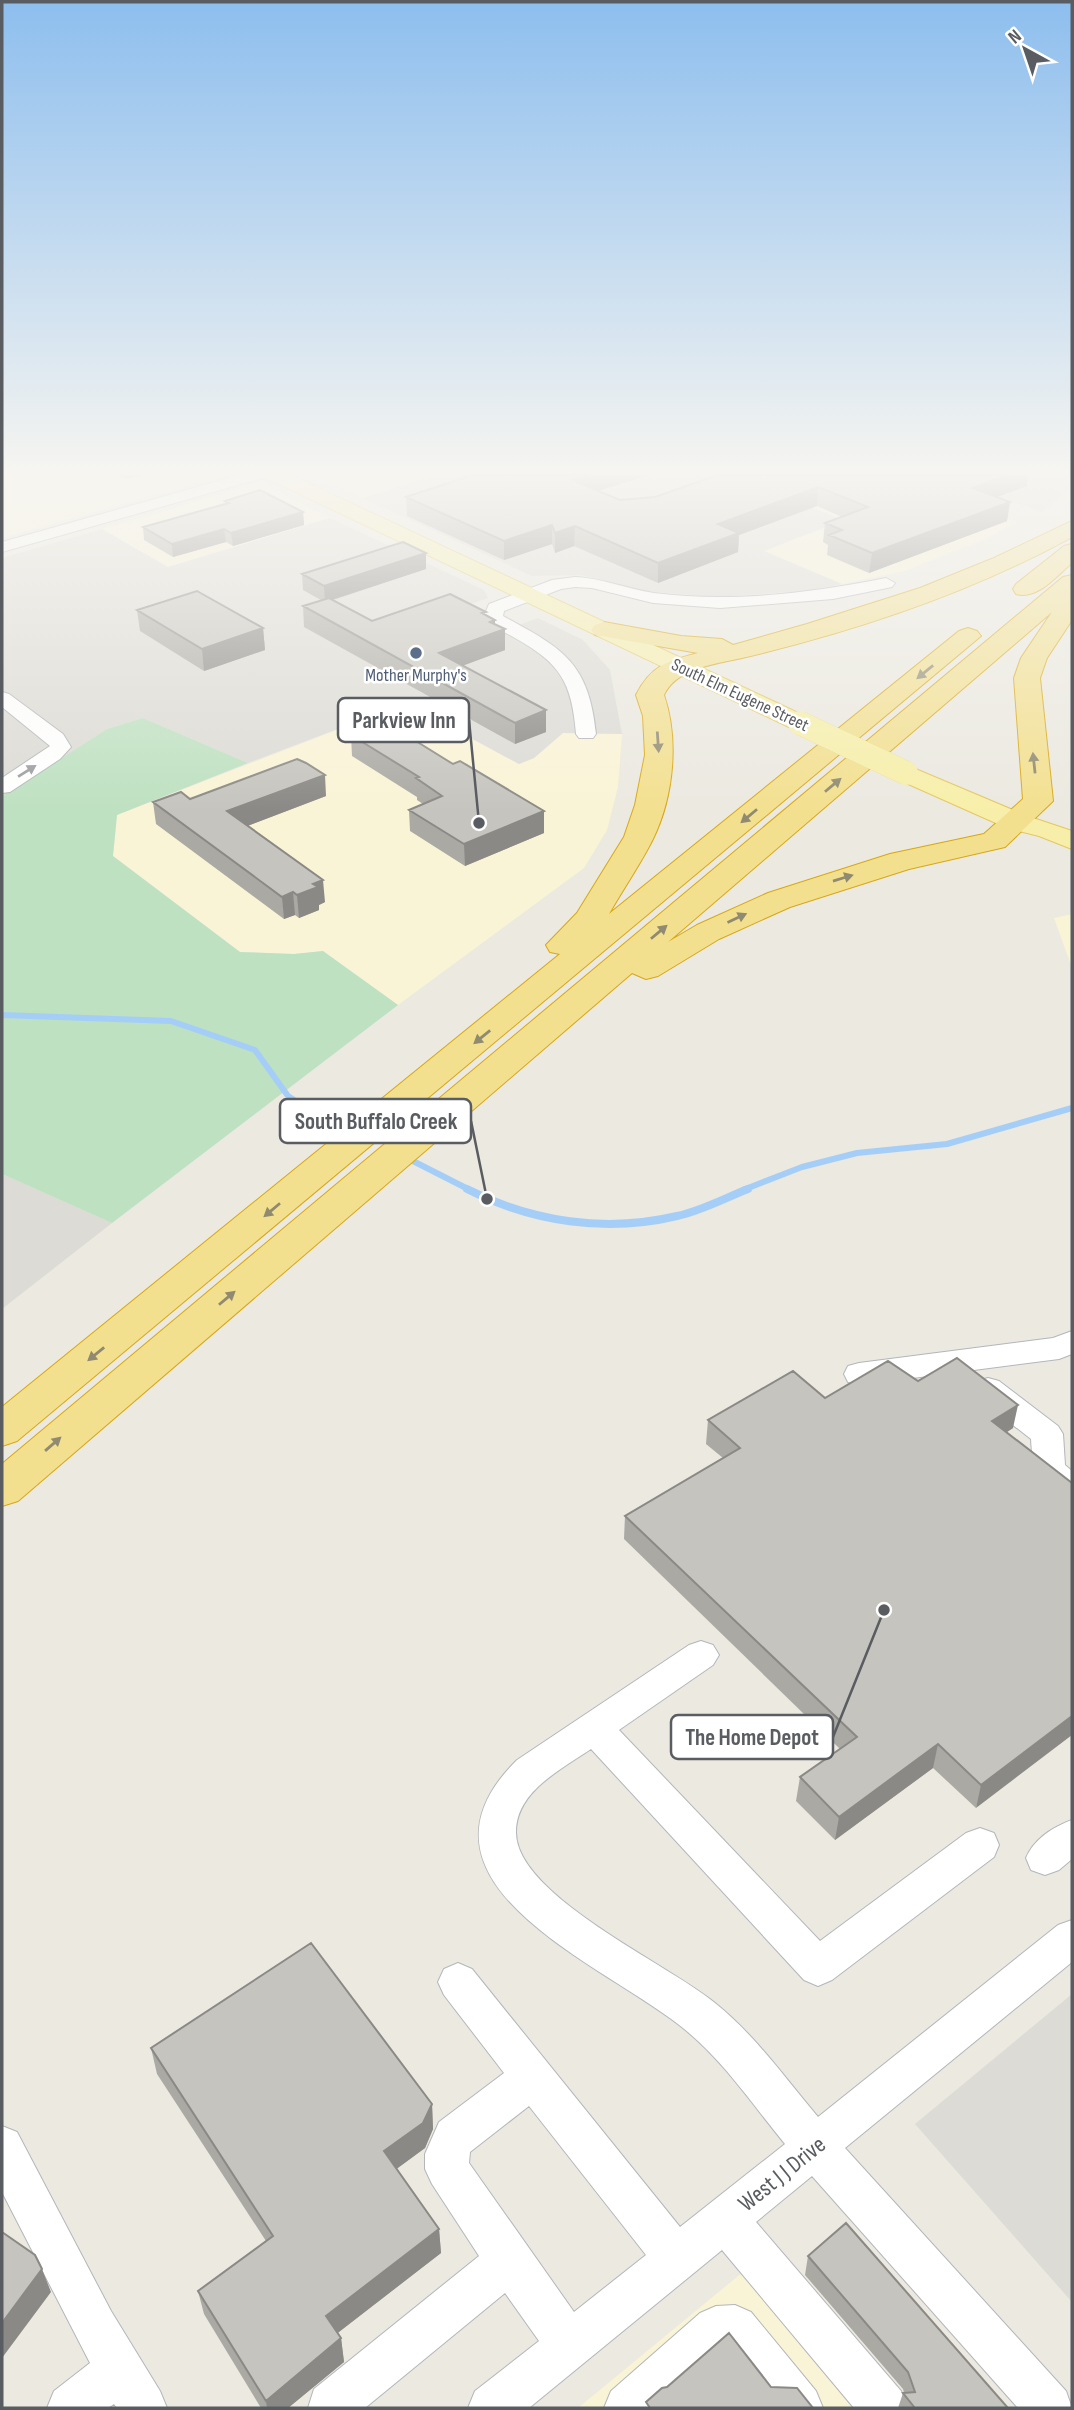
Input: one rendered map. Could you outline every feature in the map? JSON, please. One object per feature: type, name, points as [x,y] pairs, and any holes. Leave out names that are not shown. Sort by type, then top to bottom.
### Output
[{"type":"highway","points":[[650,695],[657,680],[681,666],[863,616],[942,587]]},
{"type":"highway","points":[[2,1430],[535,995],[1028,587]]},
{"type":"highway","points":[[2,1489],[1066,587]]},
{"type":"highway","points":[[570,1008],[620,989],[679,947],[779,900],[901,861],[994,842],[1038,801],[1027,678],[1034,658],[1072,601]]},
{"type":"highway","points":[[604,630],[700,646],[728,647],[776,642]]},
{"type":"highway","points":[[535,995],[544,963],[590,919],[639,837],[650,805],[659,755],[657,716],[639,667],[604,630]]},
{"type":"main road","name":"South Elm Eugene Street","points":[[514,587],[906,774],[1017,822],[1049,830],[1072,841]]},
{"type":"main road","name":"South Elm Eugene Street","points":[[1017,822],[1033,839],[1072,860]]},
{"type":"street","points":[[554,587],[528,594],[496,608],[494,616],[552,653],[573,675],[585,707],[586,734]]},
{"type":"street","points":[[610,587],[653,598],[720,603],[833,594],[864,587]]},
{"type":"street","points":[[2,698],[56,738],[61,747],[53,755],[2,786]]},
{"type":"street","points":[[859,1374],[1059,1348],[1072,1341]]},
{"type":"street","points":[[952,1362],[1047,1434],[1049,1470],[1072,1488]]},
{"type":"street","points":[[701,1655],[530,1771],[512,1787],[499,1809],[498,1848],[509,1873],[527,1896],[553,1917],[693,2010],[717,2032],[815,2147],[1049,2408]]},
{"type":"street","points":[[594,1728],[818,1967],[980,1845]]},
{"type":"street","name":"West J J Drive","points":[[492,2408],[1072,1938]]},
{"type":"street","points":[[458,1982],[677,2259]]},
{"type":"street","points":[[533,2077],[454,2137],[447,2154],[447,2169],[570,2345]]},
{"type":"street","points":[[2,2147],[95,2327],[143,2408]]},
{"type":"street","points":[[726,2220],[884,2408]]},
{"type":"street","points":[[332,2408],[331,2406],[509,2261]]},
{"type":"street","points":[[628,2408],[716,2329],[735,2328],[799,2408]]},
{"type":"street","points":[[71,2408],[120,2369]]},
{"type":"shaded area","points":[[2,587],[479,587],[484,590],[488,598],[457,609],[500,632],[538,618],[583,640],[610,670],[622,734],[563,733],[534,758],[519,764],[406,703],[248,763],[143,718],[107,729],[2,796]]},
{"type":"shaded area","points":[[632,587],[824,587],[713,597]]},
{"type":"shaded area","points":[[406,703],[519,764],[534,758],[563,733],[622,734],[618,787],[607,830],[584,868],[398,1005],[323,951],[294,954],[240,952],[113,856],[117,815]]},
{"type":"shaded area","points":[[1072,914],[1072,968],[1054,918]]},
{"type":"shaded area","points":[[2,1174],[112,1223],[2,1309]]},
{"type":"shaded area","points":[[1072,1994],[1072,2302],[915,2124]]},
{"type":"shaded area","points":[[749,2267],[865,2408],[578,2408]]},
{"type":"green space","points":[[143,718],[248,763],[117,815],[113,856],[240,952],[294,954],[323,951],[398,1005],[112,1223],[2,1174],[2,796],[107,729]]},
{"type":"building","points":[[197,591],[263,628],[202,649],[137,610]]},
{"type":"building","points":[[450,594],[486,612],[482,613],[495,620],[490,622],[505,629],[439,653],[546,710],[515,723],[303,606],[329,598],[372,621]]},
{"type":"building","points":[[382,720],[453,764],[460,761],[544,811],[464,844],[409,810],[442,796],[416,778],[419,777],[351,735],[359,732],[356,730]]},
{"type":"building","points":[[297,759],[325,775],[227,811],[323,880],[313,884],[318,887],[297,895],[293,892],[282,897],[153,802],[181,792],[190,799]]},
{"type":"building","points":[[957,1358],[1018,1405],[992,1421],[1072,1483],[1072,1716],[981,1785],[938,1744],[839,1817],[800,1777],[857,1737],[625,1516],[740,1448],[708,1420],[793,1371],[825,1398],[888,1361],[918,1381]]},
{"type":"building","points":[[311,1943],[432,2104],[423,2123],[384,2151],[439,2229],[326,2316],[341,2338],[266,2401],[198,2291],[273,2236],[151,2048]]},
{"type":"building","points":[[846,2223],[1008,2408],[915,2408],[903,2393],[915,2392],[908,2372],[808,2256]]},
{"type":"building","points":[[2,2232],[35,2255],[42,2269],[2,2323]]},
{"type":"building","points":[[729,2333],[771,2387],[797,2388],[813,2408],[650,2408],[646,2402]]},
{"type":"waterway","points":[[2,1015],[171,1021],[255,1050],[288,1096],[319,1116],[352,1132]]},
{"type":"waterway","points":[[743,1190],[802,1167],[857,1153],[947,1144],[1072,1108]]},
{"type":"waterway","points":[[407,1158],[470,1190]]},
{"type":"waterway","points":[[467,1189],[517,1210],[543,1217],[596,1224],[623,1224],[686,1214],[748,1189]]},
{"type":"place","name":"Mother Murphy's","points":[[416,653]]},
{"type":"place","name":"Parkview Inn","points":[[479,823]]},
{"type":"place","name":"South Buffalo Creek","points":[[487,1199]]},
{"type":"place","name":"The Home Depot","points":[[884,1610]]}]
